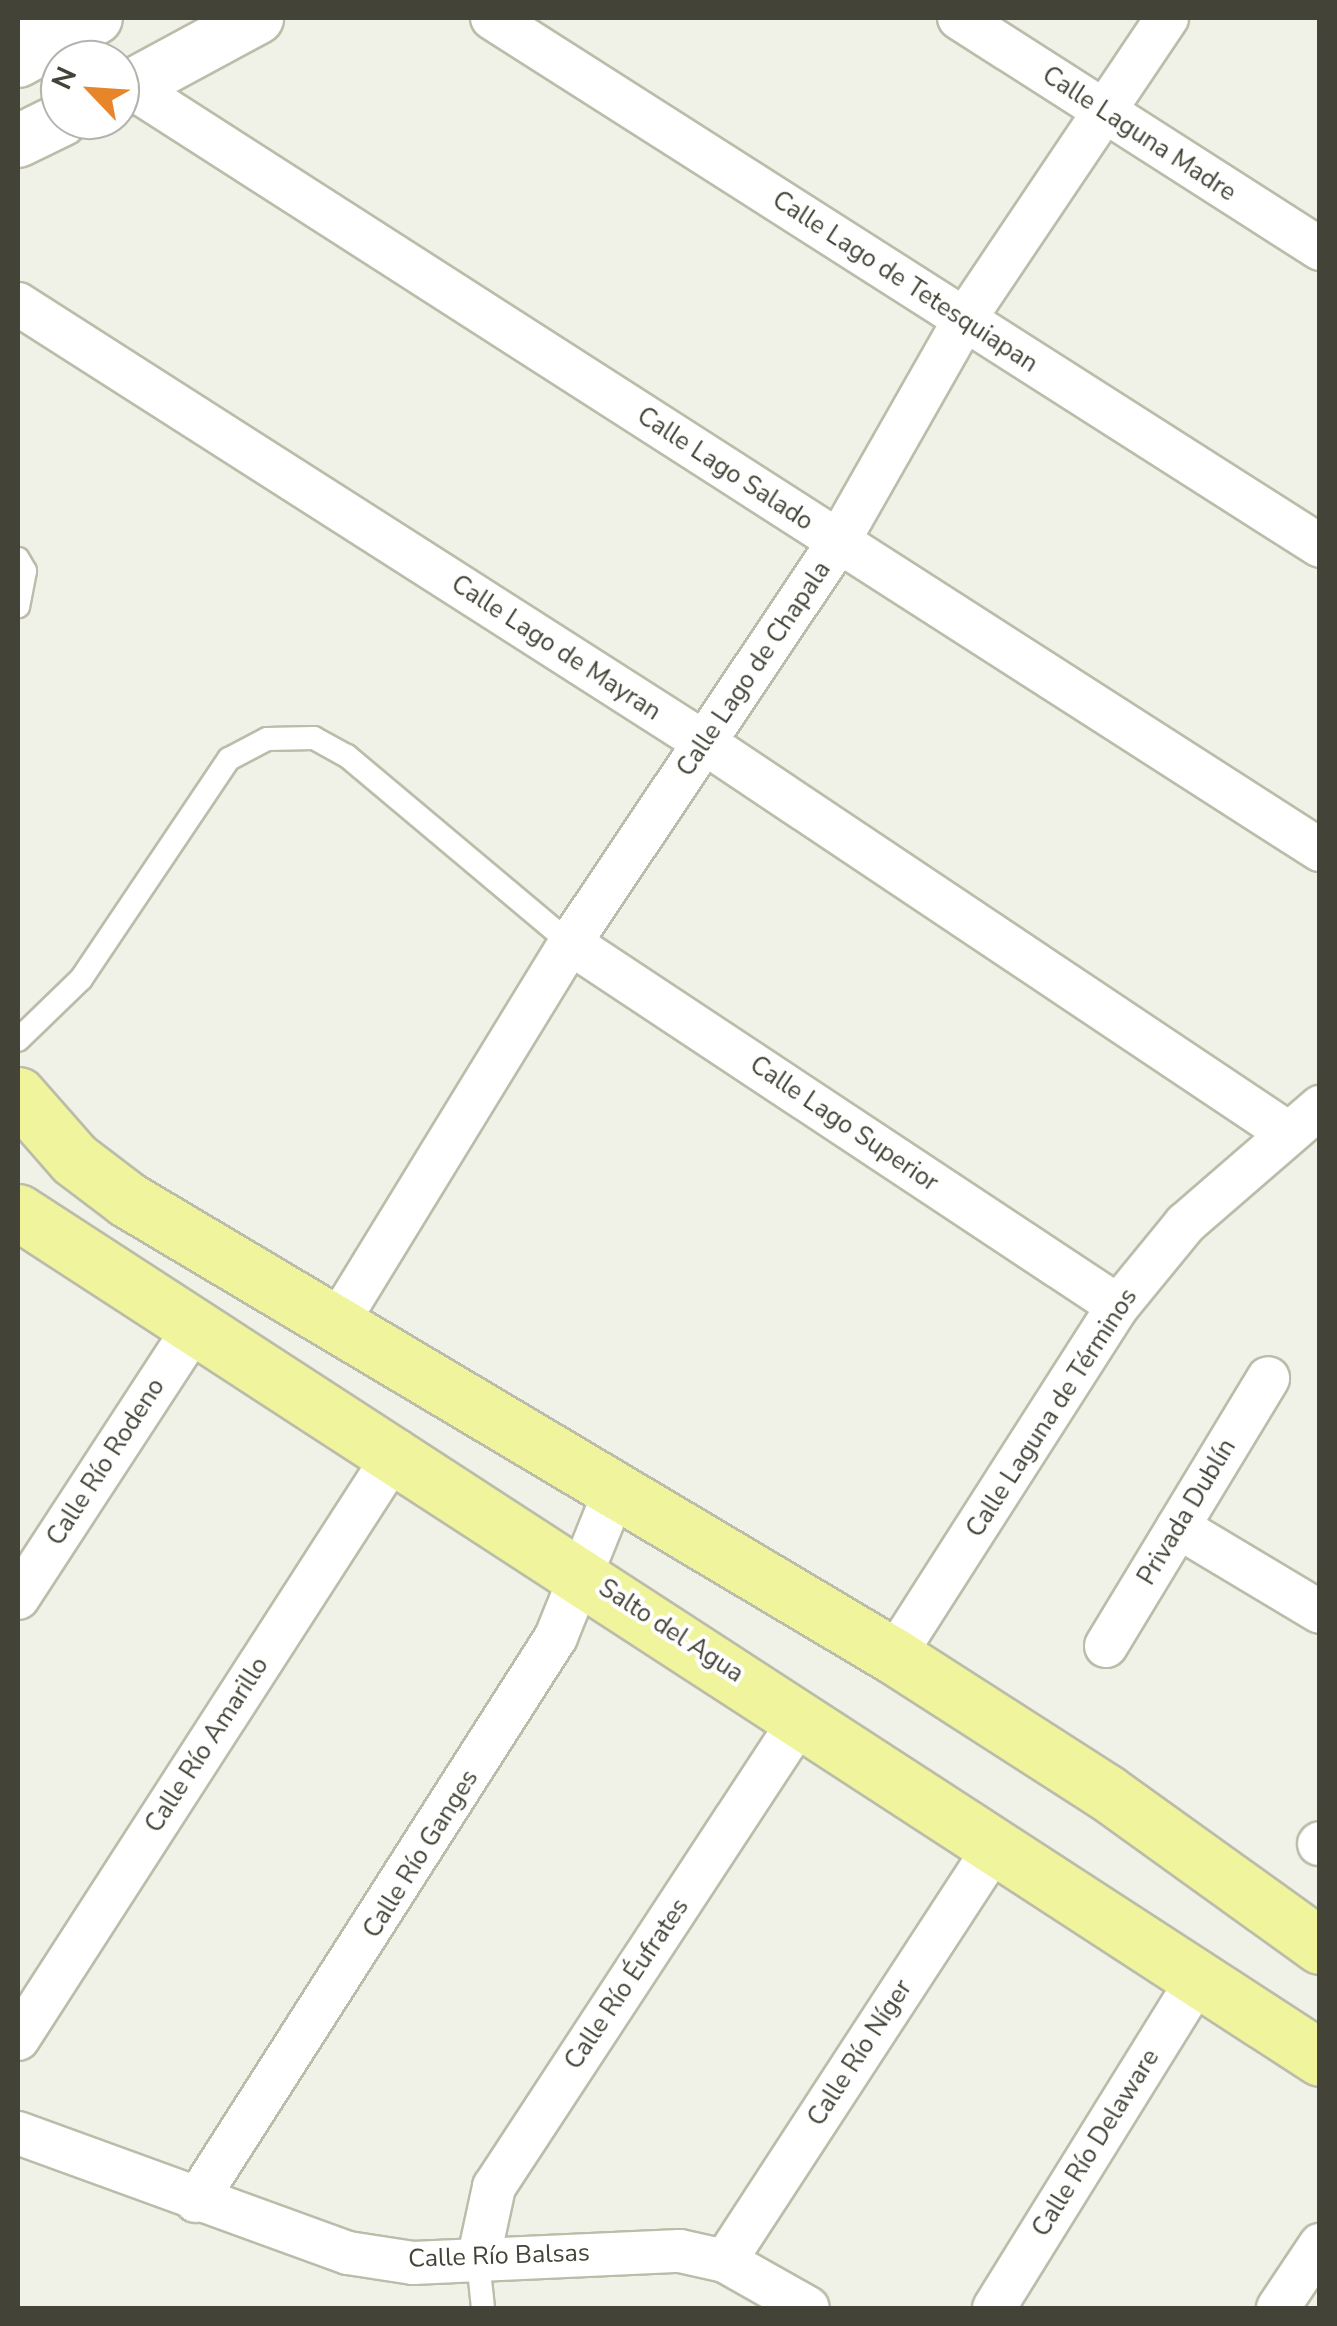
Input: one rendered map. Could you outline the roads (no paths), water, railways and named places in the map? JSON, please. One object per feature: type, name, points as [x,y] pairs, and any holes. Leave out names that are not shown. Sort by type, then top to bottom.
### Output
[{"type":"main road","points":[[18,1095],[74,1159],[894,1656],[1106,1792],[1320,1946]]},
{"type":"main road","name":"Salto del Agua","points":[[18,1212],[397,1451],[1320,2058]]},
{"type":"street","points":[[54,40],[96,18]]},
{"type":"street","points":[[140,78],[257,18]]},
{"type":"street","name":"Calle Lago de Tetesquiapan","points":[[492,18],[1320,546]]},
{"type":"street","name":"Calle Laguna Madre","points":[[959,18],[1320,249]]},
{"type":"street","name":"Calle Lago de Chapala","points":[[338,1320],[570,943],[838,542],[964,320],[1166,18]]},
{"type":"street","name":"Calle Lago Salado","points":[[140,96],[1320,850]]},
{"type":"street","name":"Calle Lago de Mayran","points":[[18,304],[1304,1120]]},
{"type":"street","name":"Calle Lago Superior","points":[[570,943],[1118,1306]]},
{"type":"street","name":"Calle Laguna de Términos","points":[[894,1656],[1118,1306],[1185,1224],[1304,1120]]},
{"type":"street","name":"Calle Río Rodeno","points":[[18,1598],[195,1326]]},
{"type":"street","name":"Privada Dublín","points":[[1106,1646],[1268,1378]]},
{"type":"street","name":"Calle Río Amarillo","points":[[18,2039],[397,1451]]},
{"type":"street","name":"Calle Río Ganges","points":[[196,2201],[484,1753],[585,1575],[616,1491]]},
{"type":"street","points":[[1178,1526],[1320,1612]]},
{"type":"street","name":"Calle Río Éufrates","points":[[478,2261],[494,2187],[802,1717]]},
{"type":"street","name":"Calle Río Níger","points":[[725,2261],[996,1846]]},
{"type":"street","name":"Calle Río Delaware","points":[[994,2308],[1198,1977]]},
{"type":"street","name":"Calle Río Balsas","points":[[18,2132],[196,2201],[348,2253],[478,2261],[658,2248],[725,2261],[808,2308]]},
{"type":"street","points":[[1278,2308],[1320,2244]]},
{"type":"lane","points":[[18,559],[24,571],[18,606]]},
{"type":"lane","points":[[18,1040],[82,979],[229,759],[267,738],[314,738],[347,756],[570,943]]},
{"type":"lane","points":[[478,2261],[484,2308]]}]
